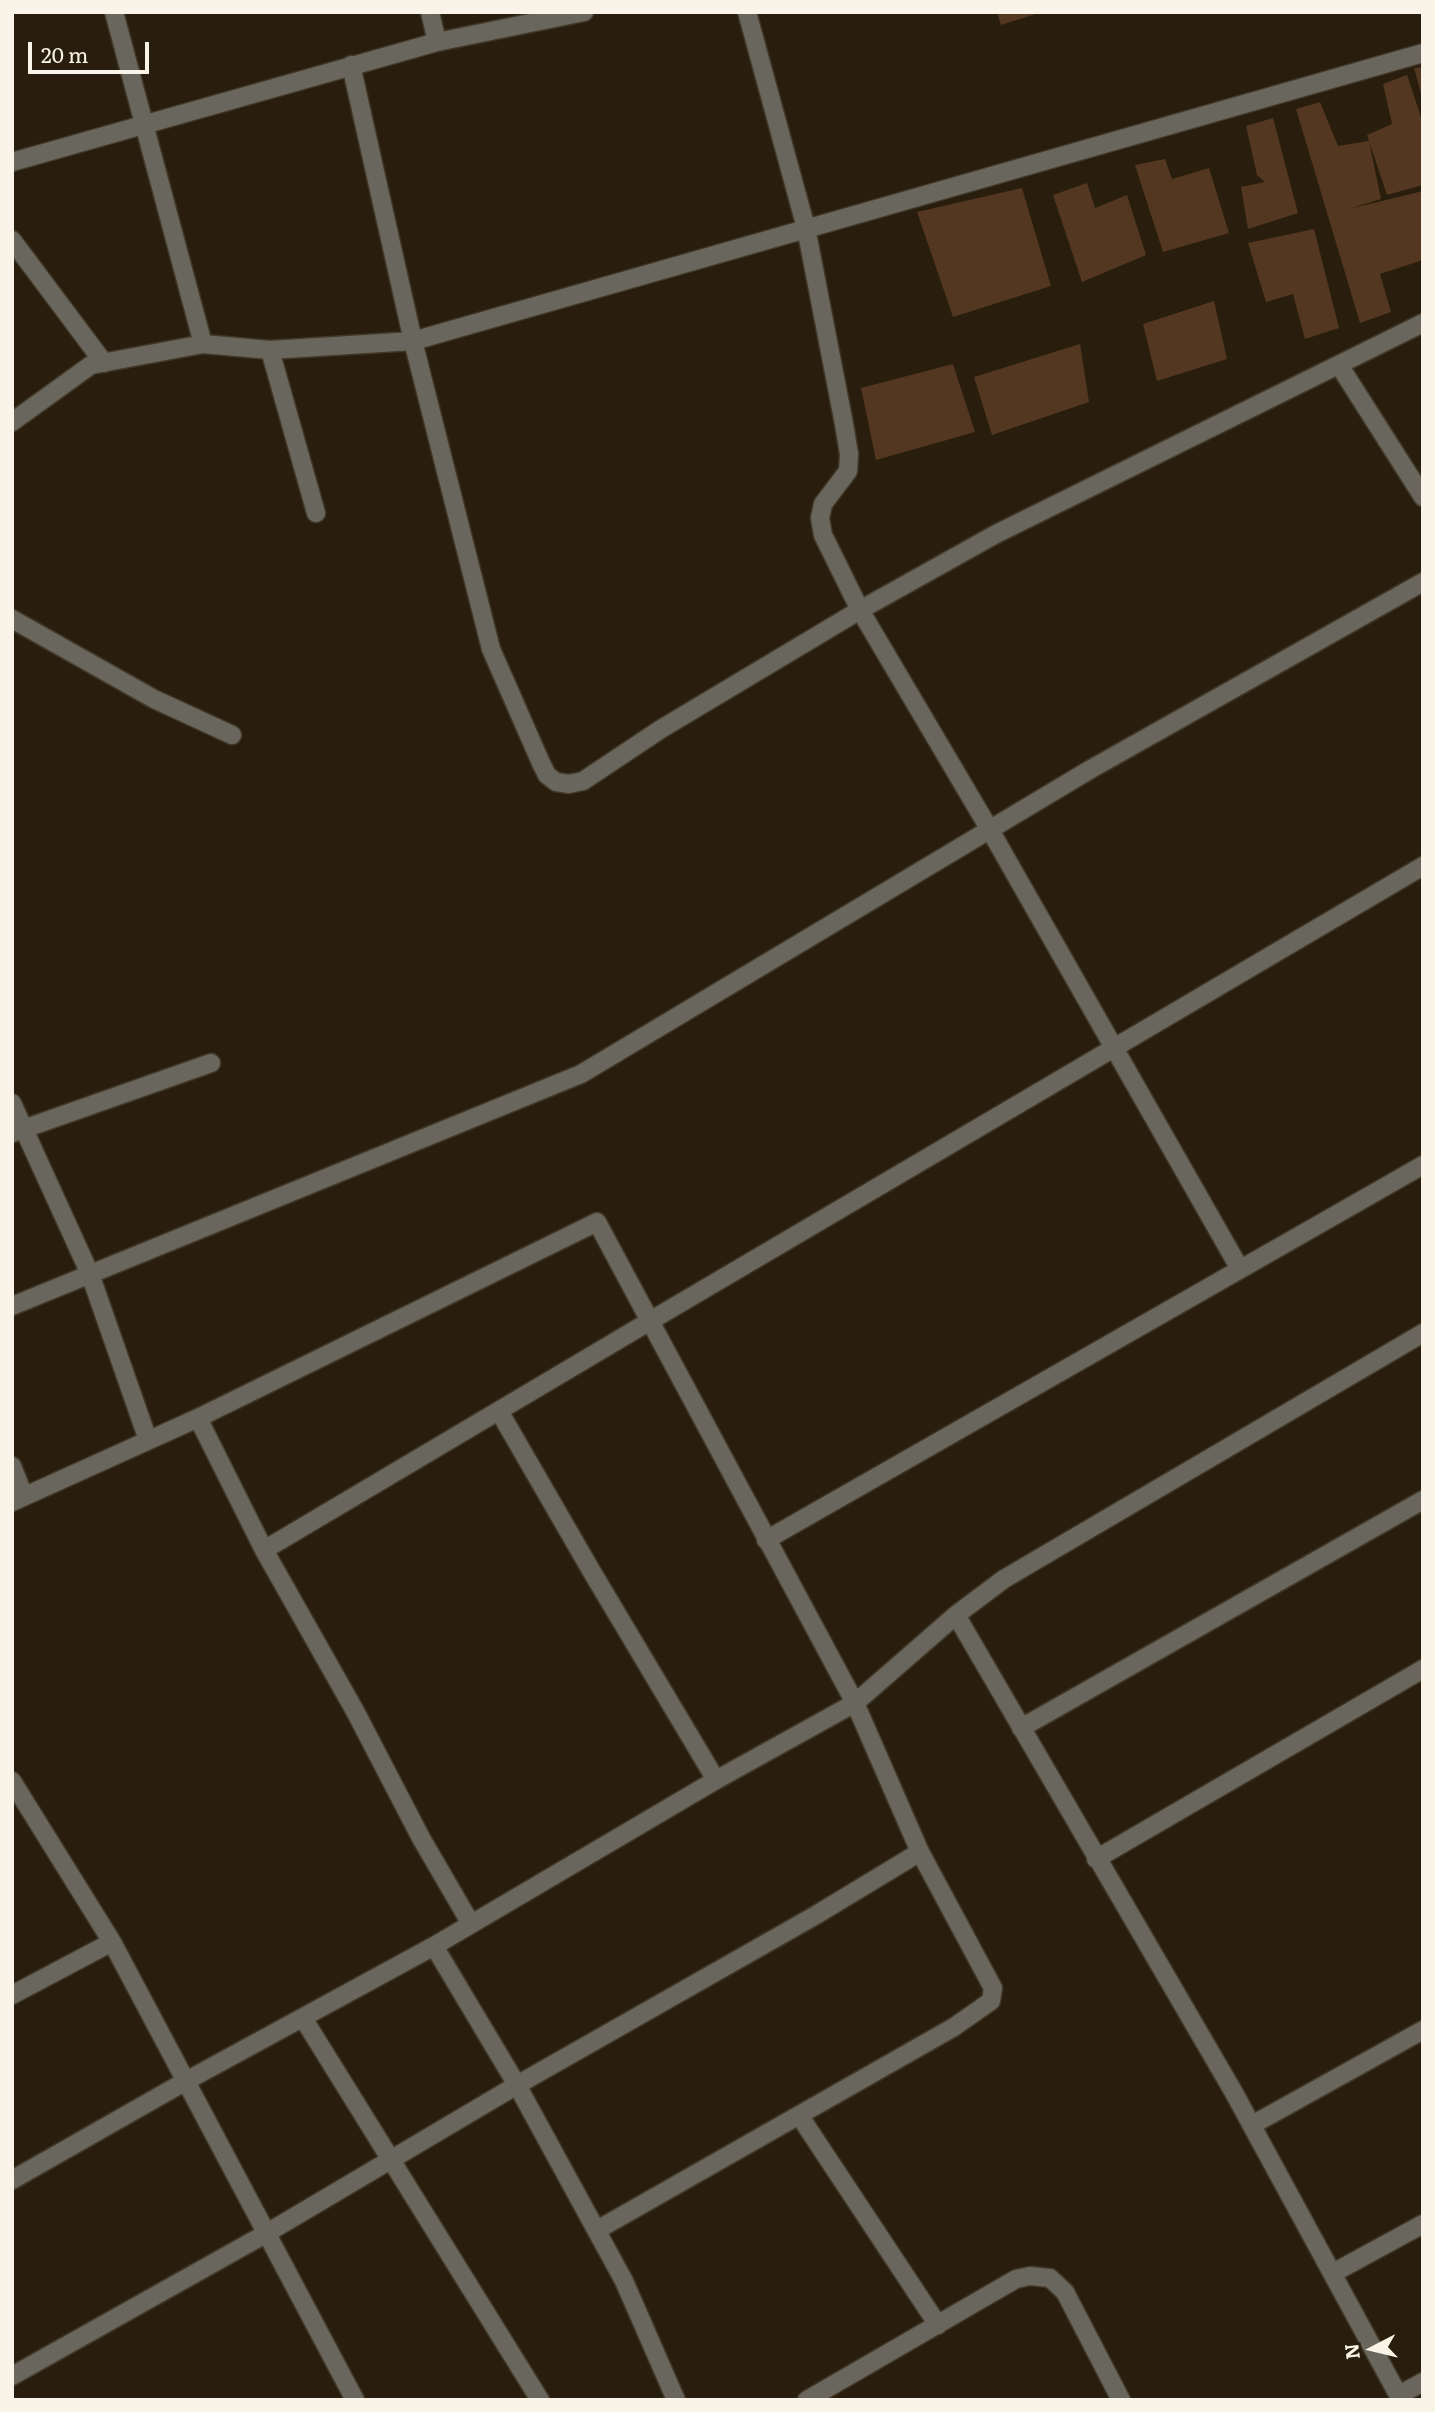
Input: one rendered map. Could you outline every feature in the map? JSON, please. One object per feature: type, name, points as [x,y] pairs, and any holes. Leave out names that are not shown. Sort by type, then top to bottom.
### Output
[{"type":"street","points":[[114,12],[203,344]]},
{"type":"street","points":[[430,12],[437,42]]},
{"type":"street","points":[[12,162],[437,42],[584,12]]},
{"type":"street","points":[[747,12],[806,228],[849,454],[848,471],[822,504],[820,517],[823,535],[860,610],[990,830],[1240,1269]]},
{"type":"street","points":[[12,422],[91,365],[203,344],[270,350],[413,341],[1423,52]]},
{"type":"street","points":[[351,65],[413,341],[491,649],[541,763],[547,775],[556,782],[569,785],[583,781],[661,729],[860,610],[996,534],[1423,323]]},
{"type":"street","points":[[12,240],[104,363]]},
{"type":"street","points":[[270,350],[316,513]]},
{"type":"street","points":[[1339,365],[1423,497]]},
{"type":"street","points":[[12,1306],[581,1074],[1091,769],[1423,582]]},
{"type":"street","points":[[12,619],[154,699],[232,735]]},
{"type":"street","points":[[264,1550],[1423,866]]},
{"type":"street","points":[[18,1130],[211,1063]]},
{"type":"street","points":[[12,1103],[18,1130],[90,1275],[148,1440]]},
{"type":"street","points":[[766,1540],[1423,1165]]},
{"type":"street","points":[[12,1466],[18,1499],[198,1418],[597,1222],[855,1703],[919,1852],[993,1987],[991,2001],[954,2027],[597,2230]]},
{"type":"street","points":[[12,2180],[186,2081],[434,1946],[716,1780],[855,1703],[956,1615],[1004,1579],[1423,1333]]},
{"type":"street","points":[[499,1411],[716,1780]]},
{"type":"street","points":[[198,1418],[264,1550],[355,1711],[421,1838],[471,1924]]},
{"type":"street","points":[[1021,1728],[1423,1500]]},
{"type":"street","points":[[956,1615],[1252,2125],[1400,2397],[1423,2382]]},
{"type":"street","points":[[1096,1859],[1423,1669]]},
{"type":"street","points":[[15,1792],[112,1942],[355,2400]]},
{"type":"street","points":[[12,2376],[267,2233],[517,2085],[816,1915],[919,1852]]},
{"type":"street","points":[[12,1995],[112,1942]]},
{"type":"street","points":[[434,1946],[517,2085],[597,2230],[624,2281],[676,2400]]},
{"type":"street","points":[[303,2018],[540,2400]]},
{"type":"street","points":[[1252,2125],[1423,2030]]},
{"type":"street","points":[[799,2115],[938,2325]]},
{"type":"street","points":[[1333,2273],[1423,2224]]},
{"type":"street","points":[[807,2400],[1016,2279],[1030,2276],[1050,2278],[1065,2292],[1121,2400]]},
{"type":"building","points":[[997,12],[1039,12],[1039,13],[1001,25]]},
{"type":"building","points":[[1423,67],[1423,97],[1422,97],[1414,68]]},
{"type":"building","points":[[1407,75],[1423,123],[1423,185],[1387,195],[1367,135],[1392,124],[1383,84]]},
{"type":"building","points":[[1320,102],[1338,146],[1369,141],[1381,199],[1349,209],[1423,191],[1423,260],[1380,274],[1391,312],[1360,323],[1296,109]]},
{"type":"building","points":[[1273,118],[1298,213],[1248,229],[1241,187],[1265,182],[1257,175],[1246,126]]},
{"type":"building","points":[[1165,159],[1172,179],[1209,168],[1229,233],[1163,252],[1135,165]]},
{"type":"building","points":[[1087,183],[1095,208],[1127,195],[1146,255],[1082,282],[1053,195]]},
{"type":"building","points":[[1022,188],[1051,286],[953,317],[917,212]]},
{"type":"building","points":[[1314,229],[1339,328],[1305,339],[1293,294],[1266,302],[1248,243]]},
{"type":"building","points":[[1214,301],[1227,359],[1157,381],[1143,324]]},
{"type":"building","points":[[1080,344],[1089,402],[992,435],[974,377]]},
{"type":"building","points":[[953,364],[975,432],[876,460],[861,388]]}]
